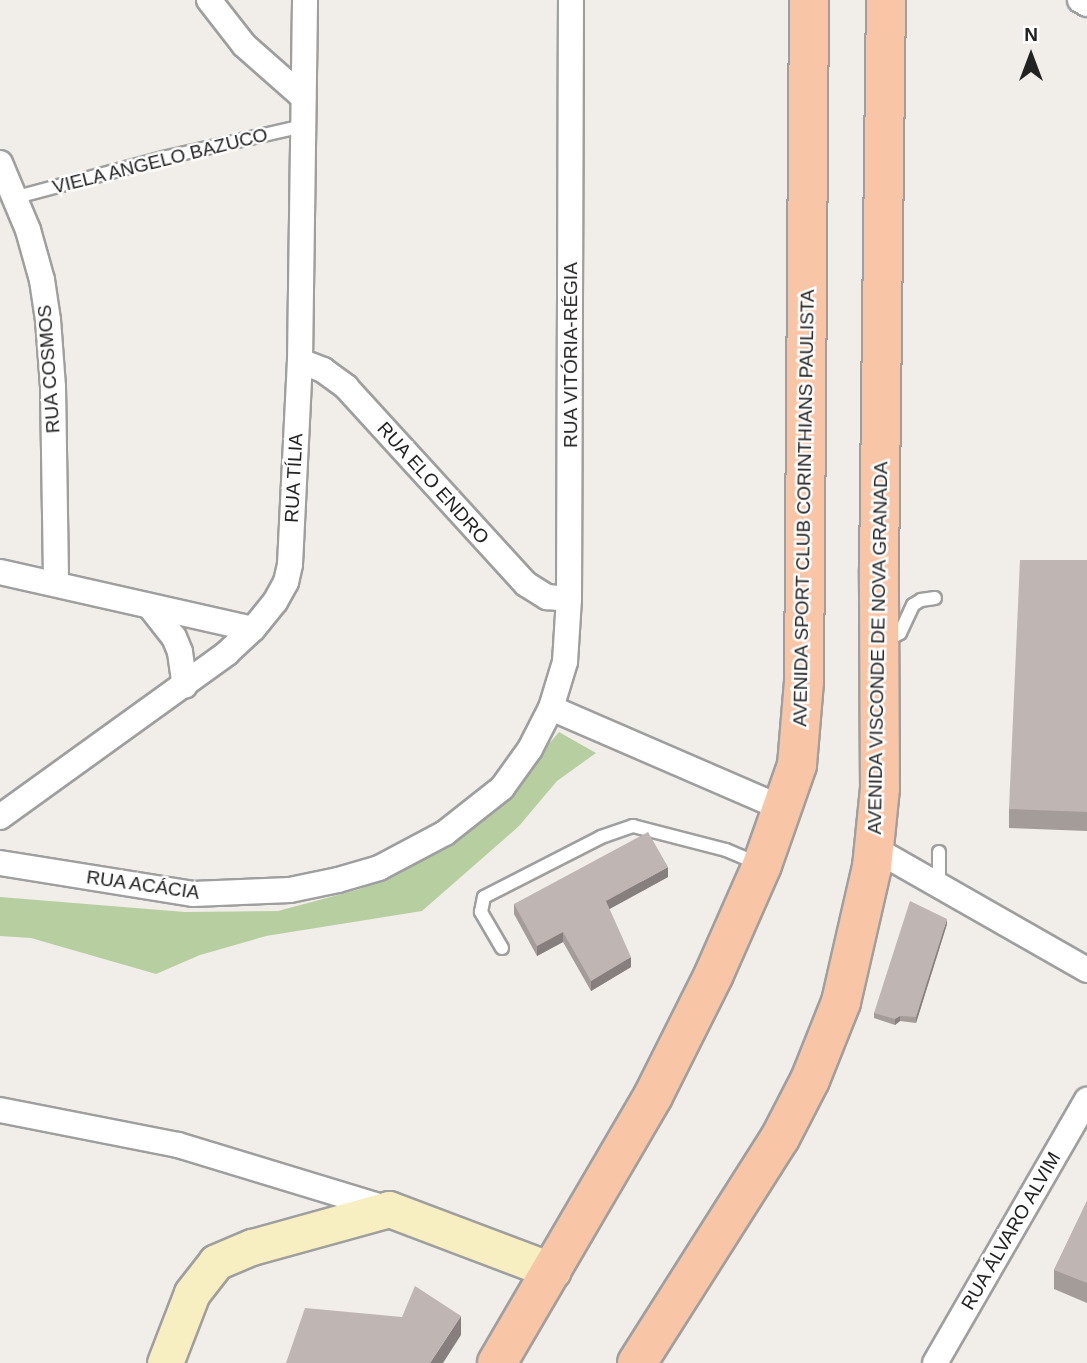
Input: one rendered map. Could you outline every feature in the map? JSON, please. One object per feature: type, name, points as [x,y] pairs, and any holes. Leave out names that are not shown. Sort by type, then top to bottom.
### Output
[{"type":"main road","name":"AVENIDA SPORT CLUB CORINTHIANS PAULISTA","points":[[497,1363],[653,1096],[714,974],[762,865],[784,809],[797,765],[804,682],[809,0]]},
{"type":"main road","name":"AVENIDA VISCONDE DE NOVA GRANADA","points":[[637,1363],[780,1138],[810,1080],[841,1003],[875,849],[880,788],[886,0]]},
{"type":"street","points":[[209,0],[244,45],[303,97]]},
{"type":"street","name":"RUA TÍLIA","points":[[0,817],[185,686],[253,629],[275,602],[286,582],[290,564],[300,361],[305,0]]},
{"type":"street","name":"RUA VITÓRIA-RÉGIA","points":[[551,708],[565,662],[569,599],[571,0]]},
{"type":"street","points":[[1080,0],[1087,4]]},
{"type":"street","name":"RUA COSMOS","points":[[0,163],[17,197],[42,280],[48,320],[53,387],[55,583]]},
{"type":"street","name":"RUA ELO ENDRO","points":[[300,361],[323,370],[346,387],[526,584],[547,597],[569,599]]},
{"type":"street","points":[[0,572],[253,629]]},
{"type":"street","points":[[151,608],[174,637],[180,652],[185,686]]},
{"type":"street","points":[[551,708],[784,809]]},
{"type":"street","name":"RUA ACÁCIA","points":[[0,863],[193,894],[290,890],[379,869],[445,833],[502,788],[530,749],[551,708]]},
{"type":"street","points":[[875,849],[1087,970]]},
{"type":"street","name":"RUA ÁLVARO ALVIM","points":[[935,1363],[1087,1100]]},
{"type":"street","points":[[0,1110],[178,1145],[389,1209],[552,1271]]},
{"type":"street","points":[[165,1363],[192,1293],[216,1262],[252,1247],[389,1209]]},
{"type":"lane","name":"VIELA ANGELO BAZUCO","points":[[17,197],[167,157],[303,126]]},
{"type":"lane","points":[[880,645],[900,633],[914,605],[921,600],[935,598]]},
{"type":"lane","points":[[502,948],[481,912],[484,897],[601,836],[633,825],[726,850],[762,865]]},
{"type":"lane","points":[[939,852],[939,886]]},
{"type":"green space","points":[[559,732],[596,753],[557,781],[519,826],[422,911],[266,936],[200,955],[156,974],[31,938],[0,936],[0,897],[185,912],[278,911],[360,889],[416,864],[485,819]]},
{"type":"building","points":[[1020,560],[1087,560],[1087,812],[1009,809]]},
{"type":"building","points":[[648,832],[668,867],[606,901],[631,957],[591,981],[563,932],[537,946],[514,904]]},
{"type":"building","points":[[910,901],[947,919],[916,1017],[900,1016],[895,1019],[874,1013]]},
{"type":"building","points":[[1087,1201],[1087,1283],[1054,1270]]},
{"type":"building","points":[[415,1286],[461,1316],[430,1363],[286,1363],[305,1308],[402,1317]]}]
